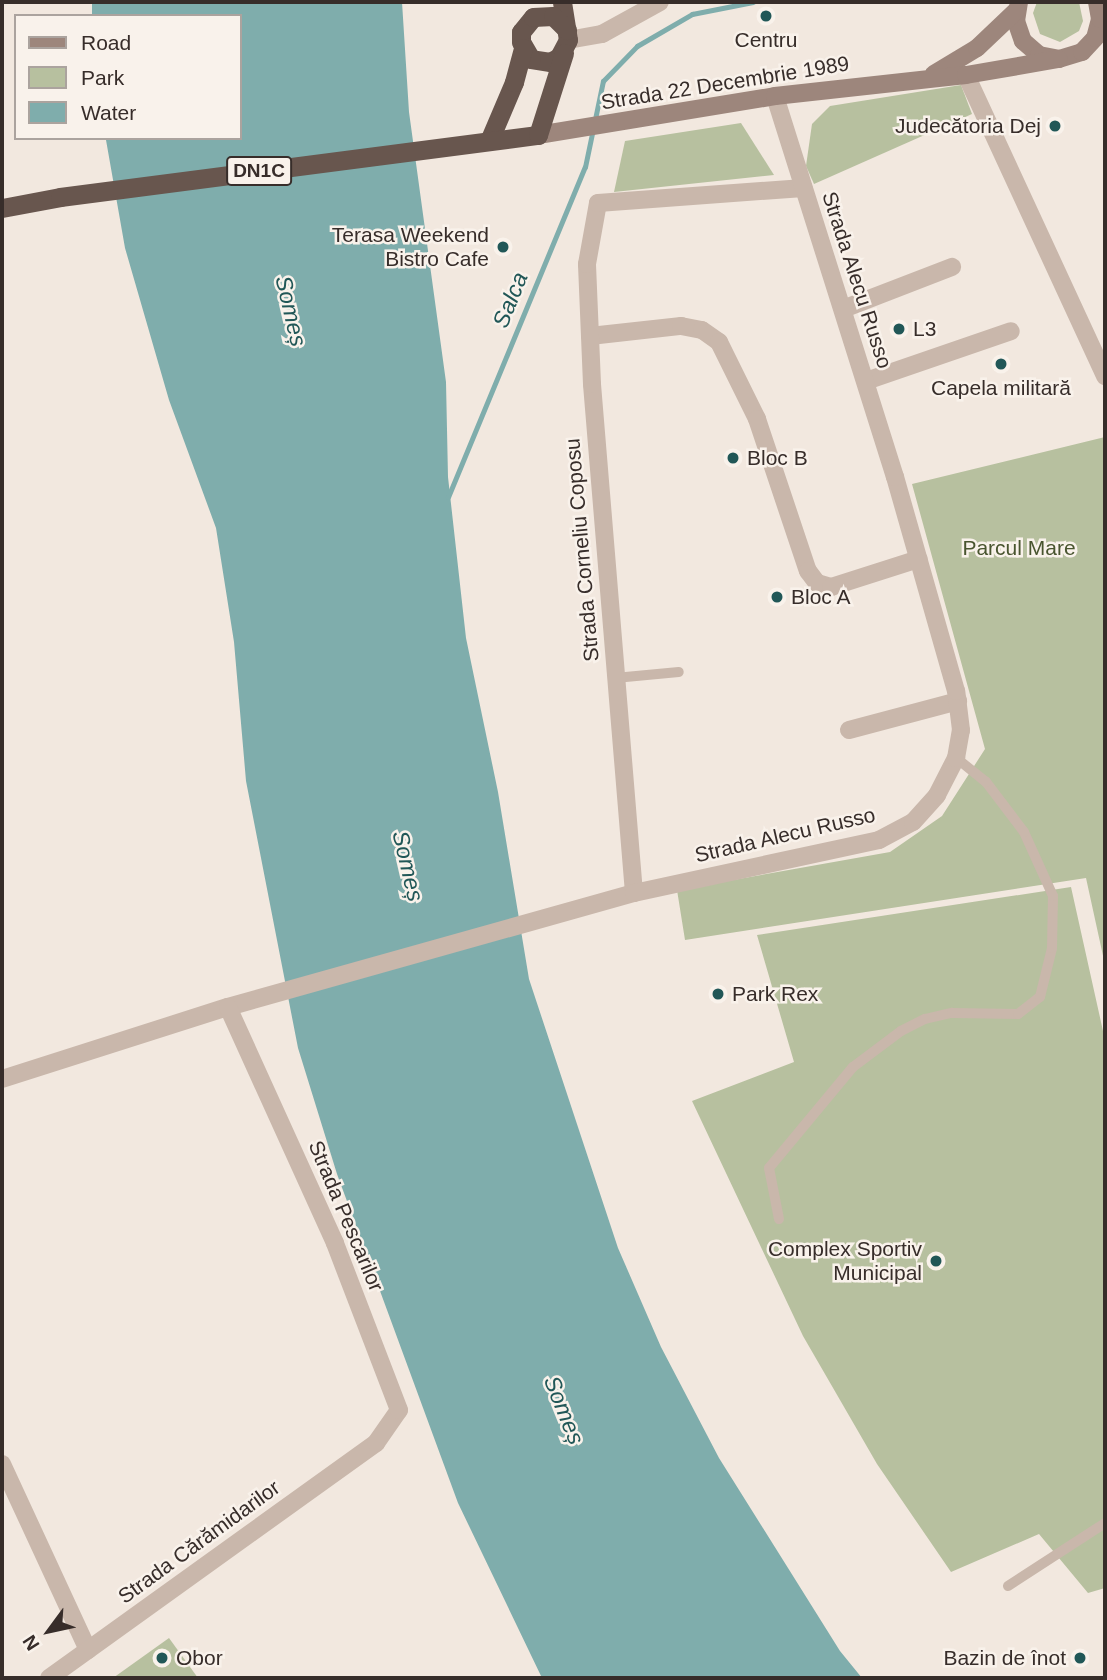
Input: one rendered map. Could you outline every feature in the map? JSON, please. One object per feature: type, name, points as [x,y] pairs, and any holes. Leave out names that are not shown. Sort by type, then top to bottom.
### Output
[{"type":"highway","points":[[526,2],[527,22]]},
{"type":"highway","points":[[538,135],[566,41],[562,2]]},
{"type":"highway","points":[[489,141],[523,48],[521,32],[527,22],[533,17],[553,16],[566,41]]},
{"type":"highway","points":[[523,48],[540,62],[566,41]]},
{"type":"highway","name":"DN1C","points":[[2,208],[60,197],[538,135]]},
{"type":"main road","points":[[1017,6],[1023,41],[1039,55],[1059,59]]},
{"type":"main road","name":"Strada 22 Decembrie 1989","points":[[919,81],[968,54],[1017,6]]},
{"type":"main road","points":[[1082,52],[1099,29],[1101,8]]},
{"type":"main road","name":"Strada 22 Decembrie 1989","points":[[538,135],[775,96],[966,75],[1105,49]]},
{"type":"street","points":[[566,41],[602,34],[660,2]]},
{"type":"street","points":[[966,75],[1105,376]]},
{"type":"street","name":"Strada Alecu Russo","points":[[2,1079],[228,1007],[580,907],[878,840],[913,822],[937,796],[956,758],[961,730],[958,701],[866,381],[775,96]]},
{"type":"street","name":"Strada Corneliu Coposu","points":[[634,893],[590,336],[587,264],[598,203],[803,188]]},
{"type":"street","points":[[843,309],[952,267]]},
{"type":"street","points":[[590,336],[681,326],[702,330],[719,342],[742,382],[790,510],[808,572],[817,583],[831,587],[919,559]]},
{"type":"street","points":[[866,381],[1011,331]]},
{"type":"street","points":[[849,730],[958,701]]},
{"type":"street","name":"Strada Pescarilor","points":[[228,1007],[335,1243],[399,1410],[376,1443]]},
{"type":"street","name":"Strada Cărămidarilor","points":[[49,1678],[376,1443]]},
{"type":"street","points":[[2,1464],[88,1650]]},
{"type":"lane","points":[[615,678],[679,673]]},
{"type":"lane","points":[[779,1219],[769,1168],[853,1068],[901,1031],[925,1020],[952,1013],[1018,1014],[1040,997],[1052,948],[1053,896],[1024,832],[986,782],[956,758]]},
{"type":"lane","points":[[1008,1586],[1105,1522]]},
{"type":"green space","points":[[1037,2],[1079,2],[1083,21],[1079,31],[1060,42],[1040,34],[1033,13]]},
{"type":"green space","points":[[961,85],[972,114],[814,184],[806,166],[812,124],[830,106]]},
{"type":"green space","points":[[741,123],[774,175],[614,192],[625,141]]},
{"type":"green space","name":"Parcul Mare","points":[[1105,437],[1105,965],[1086,878],[685,940],[677,890],[890,852],[942,816],[985,749],[912,484]]},
{"type":"green space","name":"Complex Sportiv Municipal","points":[[1071,887],[1105,1040],[1105,1588],[1088,1593],[1039,1534],[951,1572],[877,1464],[803,1336],[692,1101],[794,1062],[757,935]]},
{"type":"green space","name":"Obor","points":[[169,1638],[198,1678],[113,1678]]},
{"type":"water","name":"Someș","points":[[92,2],[402,2],[409,112],[446,382],[448,477],[466,638],[498,792],[529,979],[618,1248],[661,1347],[719,1458],[840,1651],[862,1678],[542,1678],[458,1503],[337,1174],[298,1048],[246,781],[234,642],[216,528],[169,400],[125,248],[106,140],[242,140],[242,14],[92,14]]},
{"type":"waterway","name":"Salca","points":[[448,497],[585,167],[603,81],[637,46],[692,14],[753,2]]},
{"type":"place","name":"Centru","points":[[766,16]]},
{"type":"place","name":"Judecătoria Dej","points":[[1055,126]]},
{"type":"place","name":"Terasa Weekend Bistro Cafe","points":[[503,247]]},
{"type":"place","name":"L3","points":[[899,329]]},
{"type":"place","name":"Capela militară","points":[[1001,364]]},
{"type":"place","name":"Bloc B","points":[[733,458]]},
{"type":"place","name":"Bloc A","points":[[777,597]]},
{"type":"place","name":"Park Rex","points":[[718,994]]},
{"type":"place","name":"Complex Sportiv Municipal","points":[[936,1261]]},
{"type":"place","name":"Obor","points":[[162,1658]]},
{"type":"place","name":"Bazin de înot","points":[[1080,1658]]}]
